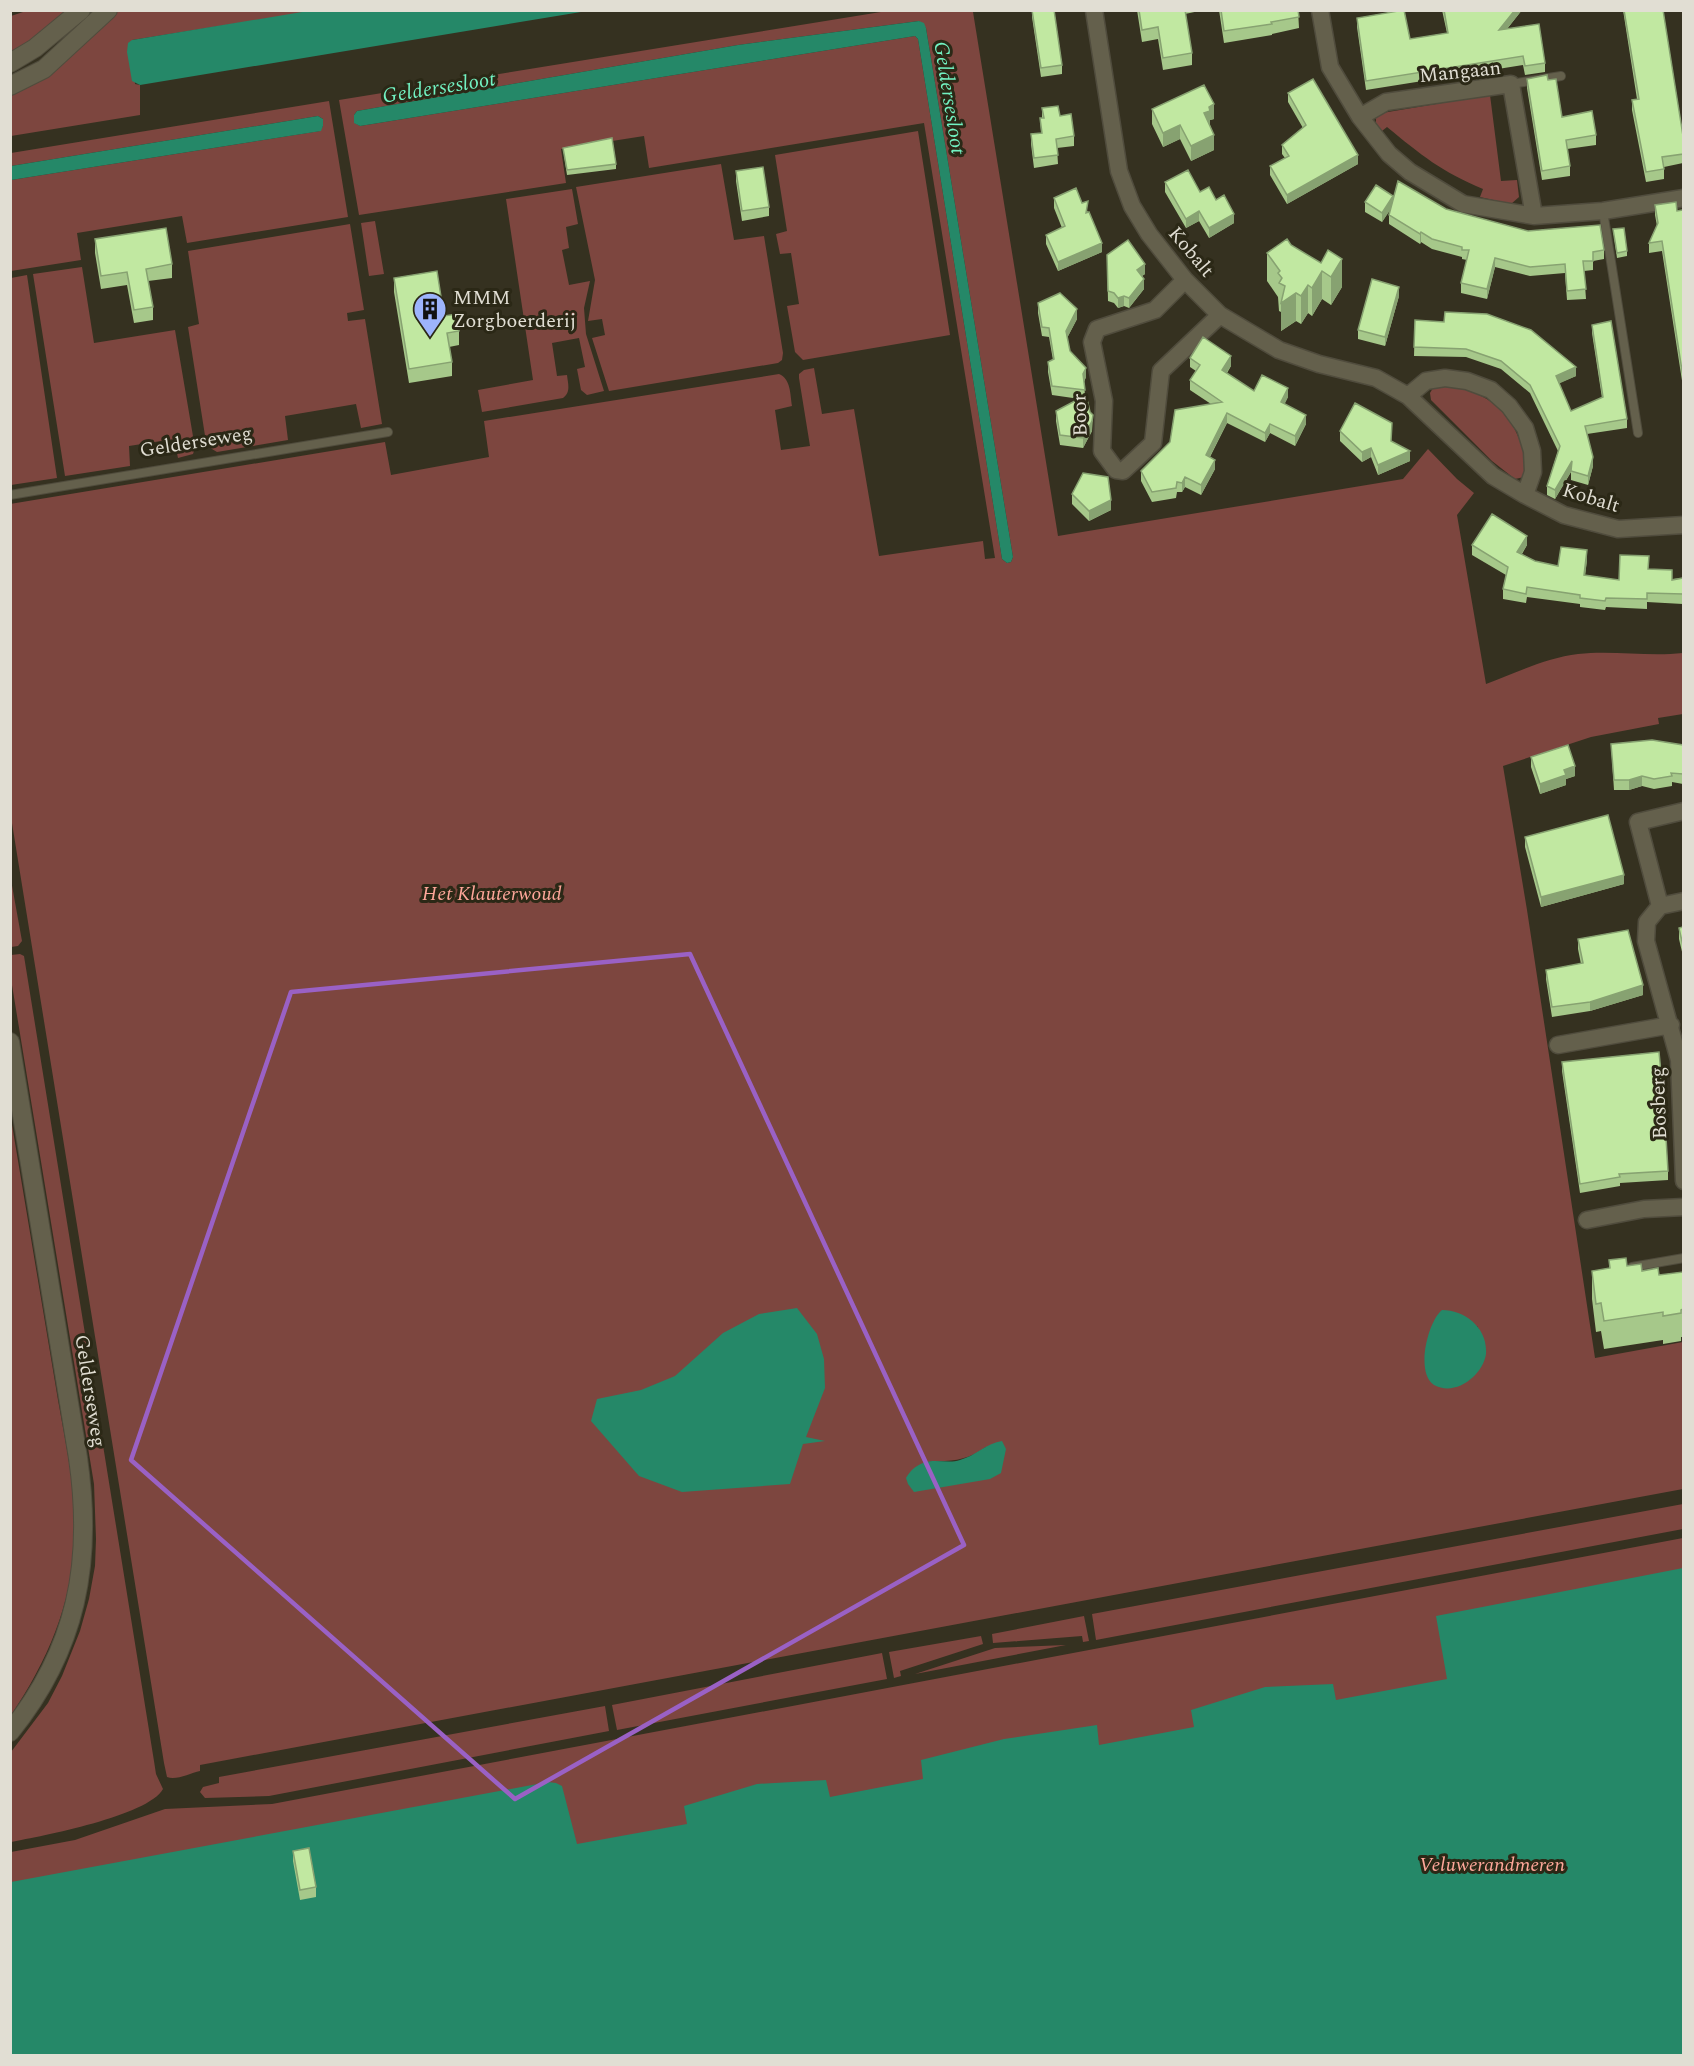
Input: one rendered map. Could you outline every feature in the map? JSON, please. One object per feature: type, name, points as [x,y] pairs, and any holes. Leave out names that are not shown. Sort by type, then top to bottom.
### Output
[{"type":"street","points":[[10,63],[35,48],[81,10]]},
{"type":"street","points":[[10,86],[44,69],[108,10]]},
{"type":"street","name":"Kobalt","points":[[1094,10],[1119,171],[1132,206],[1149,234],[1185,280],[1220,315],[1279,350],[1319,364],[1376,378],[1408,396],[1493,476],[1564,515],[1618,529],[1683,525]]},
{"type":"street","points":[[1320,10],[1329,67],[1360,117],[1389,154],[1410,172],[1463,204],[1534,216],[1603,211],[1683,198]]},
{"type":"street","name":"Mangaan","points":[[1360,117],[1386,102],[1511,84],[1534,216]]},
{"type":"street","name":"Boor","points":[[1185,280],[1155,310],[1097,329],[1092,342],[1104,401],[1102,451],[1116,470],[1123,471],[1153,443],[1161,371],[1220,315]]},
{"type":"street","points":[[1408,396],[1426,381],[1445,378],[1467,381],[1491,390],[1509,406],[1525,428],[1532,451],[1533,472],[1525,495]]},
{"type":"street","points":[[1683,811],[1638,822],[1660,906],[1683,901]]},
{"type":"street","name":"Bosberg","points":[[1660,906],[1647,922],[1646,941],[1679,1060],[1683,1180]]},
{"type":"street","points":[[1558,1045],[1671,1025]]},
{"type":"street","name":"Gelderseweg","points":[[10,1042],[78,1458],[84,1521],[83,1562],[75,1605],[62,1648],[46,1679],[10,1732]]},
{"type":"street","points":[[1587,1220],[1644,1209],[1683,1207]]},
{"type":"lane","points":[[1511,84],[1561,76]]},
{"type":"lane","points":[[1603,211],[1638,433]]},
{"type":"lane","name":"Gelderseweg","points":[[10,495],[388,432]]},
{"type":"lane","points":[[1627,1268],[1683,1258]]},
{"type":"highlighted area","points":[[690,954],[964,1545],[515,1799],[131,1460],[291,992]]},
{"type":"green space","name":"Het Klauterwoud","points":[[964,10],[973,12],[1058,536],[1403,479],[1428,449],[1474,493],[1457,515],[1486,684],[1542,662],[1578,654],[1683,653],[1683,714],[1658,718],[1659,724],[1591,737],[1503,766],[1595,1358],[1683,1342],[1683,1489],[200,1765],[200,1771],[179,1777],[167,1777],[11,817],[10,504],[385,442],[391,475],[489,457],[484,421],[779,374],[788,383],[792,406],[775,410],[781,450],[810,446],[799,374],[804,370],[814,368],[822,414],[854,409],[879,556],[983,541],[985,559],[995,558],[924,123],[649,168],[644,136],[561,149],[566,183],[359,215],[339,100],[887,11]],"holes":[[[919,21],[926,28],[1013,557],[1011,562],[1007,563],[1002,559],[918,39],[915,36],[360,126],[355,123],[354,115],[357,111],[738,45]],[[1477,1326],[1485,1348],[1485,1355],[1480,1367],[1469,1380]],[[986,1447],[990,1479],[930,1461],[945,1461],[973,1455]]]},
{"type":"green space","points":[[26,11],[70,11],[11,56],[11,16]]},
{"type":"green space","points":[[116,11],[314,11],[132,40],[135,84],[140,85],[140,115],[11,136],[11,91]]},
{"type":"green space","points":[[1490,95],[1501,181],[1517,180],[1519,197],[1511,204],[1480,197],[1483,189],[1444,169],[1387,127],[1382,131],[1376,124],[1376,114]]},
{"type":"green space","points":[[329,101],[348,217],[187,243],[182,216],[77,233],[81,260],[11,271],[11,180],[320,131],[323,119],[318,116],[11,166],[11,153]]},
{"type":"green space","points":[[918,131],[950,335],[803,360],[795,352],[787,306],[799,304],[791,253],[780,254],[776,234],[787,231],[775,155]]},
{"type":"green space","points":[[721,164],[734,240],[764,236],[783,353],[782,360],[778,363],[609,391],[592,338],[605,335],[602,319],[588,321],[595,280],[576,187]]},
{"type":"green space","points":[[572,189],[578,224],[566,227],[569,248],[562,250],[569,285],[590,281],[584,308],[586,334],[604,391],[587,395],[581,390],[577,369],[585,367],[579,338],[552,343],[557,376],[567,375],[566,396],[482,412],[478,390],[533,380],[506,199]]},
{"type":"green space","points":[[375,221],[384,274],[369,276],[361,223]]},
{"type":"green space","points":[[350,224],[364,310],[347,313],[348,321],[365,319],[382,424],[361,428],[356,404],[285,416],[288,440],[217,452],[206,442],[188,327],[199,324],[188,251]]},
{"type":"green space","points":[[82,267],[94,343],[175,330],[195,448],[193,454],[178,458],[174,439],[129,446],[130,466],[65,476],[33,274]]},
{"type":"green space","points":[[27,275],[57,478],[11,485],[11,278]]},
{"type":"green space","points":[[1448,386],[1483,397],[1508,418],[1525,455],[1524,477],[1515,479],[1492,461],[1431,400],[1430,393],[1433,388]]},
{"type":"green space","points":[[11,880],[22,941],[18,946],[11,947]]},
{"type":"green space","points":[[11,955],[24,956],[156,1774],[163,1789],[153,1799],[116,1816],[69,1830],[11,1842],[11,1752],[48,1703],[62,1676],[80,1631],[95,1566],[96,1539],[94,1484],[11,979]]},
{"type":"green space","points":[[10,1113],[69,1460],[75,1519],[73,1563],[63,1609],[36,1674],[11,1715]]},
{"type":"green space","points":[[1683,1504],[1683,1529],[1096,1640],[1092,1614]]},
{"type":"green space","name":"Veluwerandmeren","points":[[1683,1538],[1683,2055],[11,2056],[11,1852],[75,1840],[165,1809],[272,1804]]},
{"type":"green space","points":[[1084,1616],[1089,1641],[1083,1642],[1082,1636],[993,1643],[992,1634]]},
{"type":"green space","points":[[981,1636],[983,1644],[900,1671],[901,1676],[894,1678],[889,1652]]},
{"type":"green space","points":[[1066,1645],[915,1674],[995,1648]]},
{"type":"green space","points":[[882,1653],[887,1679],[617,1730],[612,1705]]},
{"type":"green space","points":[[605,1706],[609,1731],[269,1796],[205,1798],[200,1792],[203,1787],[219,1783],[219,1777]]},
{"type":"shaded area","points":[[314,10],[587,11],[140,85],[132,81],[127,52],[128,43],[132,40]]},
{"type":"shaded area","points":[[919,21],[924,23],[926,28],[1013,557],[1011,562],[1007,563],[1002,559],[918,39],[915,36],[360,126],[354,123],[354,115],[357,111],[738,45]]},
{"type":"shaded area","points":[[318,116],[323,119],[321,131],[11,180],[11,166]]},
{"type":"shaded area","points":[[797,1308],[817,1334],[824,1359],[825,1388],[806,1437],[825,1441],[803,1444],[790,1484],[682,1492],[639,1476],[591,1421],[597,1399],[641,1390],[675,1376],[723,1333],[759,1314]]},
{"type":"shaded area","points":[[1442,1310],[1467,1317],[1479,1329],[1486,1345],[1484,1362],[1480,1369],[1467,1382],[1451,1388],[1434,1385],[1428,1379],[1425,1370],[1424,1359],[1428,1335]]},
{"type":"shaded area","points":[[1002,1441],[1006,1449],[1001,1473],[990,1479],[914,1492],[908,1484],[906,1478],[920,1464],[960,1460],[991,1444]]},
{"type":"shaded area","name":"Veluwerandmeren","points":[[1683,1568],[1683,2055],[11,2056],[11,1882],[548,1782],[562,1786],[577,1844],[687,1824],[684,1806],[757,1784],[826,1780],[830,1797],[923,1779],[921,1760],[1004,1739],[1097,1725],[1099,1745],[1194,1727],[1191,1710],[1265,1687],[1333,1684],[1336,1700],[1447,1679],[1436,1616]]},
{"type":"building","points":[[1032,10],[1054,10],[1062,65],[1041,68]]},
{"type":"building","points":[[1139,10],[1185,10],[1192,53],[1163,58],[1158,27],[1142,30]]},
{"type":"building","points":[[1221,10],[1298,10],[1299,17],[1271,22],[1272,24],[1224,31]]},
{"type":"building","points":[[1404,10],[1410,39],[1448,33],[1444,10],[1515,10],[1499,30],[1539,24],[1545,63],[1525,66],[1523,56],[1366,81],[1357,18]]},
{"type":"building","points":[[1624,10],[1663,10],[1683,136],[1683,154],[1662,157],[1664,169],[1646,172],[1632,100],[1639,99]]},
{"type":"building","points":[[1547,75],[1548,80],[1556,79],[1562,117],[1592,111],[1596,135],[1566,140],[1570,166],[1542,171],[1527,79]]},
{"type":"building","points":[[1313,79],[1358,155],[1287,195],[1270,166],[1289,156],[1282,145],[1306,125],[1288,93]]},
{"type":"building","points":[[1204,85],[1214,104],[1209,107],[1210,111],[1204,113],[1214,135],[1191,146],[1180,125],[1163,133],[1152,109]]},
{"type":"building","points":[[1058,106],[1060,116],[1071,114],[1074,136],[1056,139],[1058,155],[1034,158],[1031,134],[1042,133],[1040,118],[1044,118],[1042,108]]},
{"type":"building","points":[[612,138],[616,164],[567,170],[563,148]]},
{"type":"building","points":[[763,167],[769,207],[742,211],[736,171]]},
{"type":"building","points":[[1188,170],[1200,192],[1209,187],[1216,200],[1224,195],[1234,214],[1209,228],[1199,211],[1186,219],[1165,182]]},
{"type":"building","points":[[1398,181],[1446,209],[1528,231],[1600,225],[1604,250],[1593,252],[1593,261],[1583,261],[1586,289],[1567,291],[1565,264],[1530,267],[1495,258],[1487,289],[1461,283],[1469,250],[1462,250],[1462,247],[1432,239],[1421,232],[1420,234],[1389,215]]},
{"type":"building","points":[[1376,185],[1393,196],[1382,213],[1365,202]]},
{"type":"building","points":[[1076,188],[1082,203],[1088,201],[1086,213],[1089,212],[1102,243],[1058,262],[1046,235],[1065,226],[1054,198]]},
{"type":"building","points":[[1676,202],[1677,211],[1683,210],[1683,377],[1662,241],[1649,243],[1658,223],[1655,205]]},
{"type":"building","points":[[166,228],[172,264],[146,269],[153,307],[134,310],[127,272],[101,276],[95,239]]},
{"type":"building","points":[[1624,228],[1627,251],[1617,253],[1613,229]]},
{"type":"building","points":[[1287,239],[1291,245],[1321,263],[1328,250],[1342,259],[1331,277],[1322,271],[1312,288],[1308,285],[1301,296],[1296,293],[1281,303],[1285,286],[1279,283],[1282,278],[1278,273],[1280,271],[1267,253]]},
{"type":"building","points":[[1128,240],[1145,264],[1137,270],[1144,279],[1129,298],[1124,296],[1118,298],[1114,293],[1108,291],[1107,255]]},
{"type":"building","name":"MMM Zorgboerderij","points":[[437,271],[444,316],[457,314],[459,331],[447,333],[452,362],[409,369],[394,278]]},
{"type":"building","points":[[1372,279],[1399,287],[1385,337],[1358,330]]},
{"type":"building","points":[[1060,293],[1077,309],[1066,331],[1070,351],[1086,368],[1083,374],[1085,390],[1052,386],[1048,362],[1054,359],[1049,328],[1042,327],[1038,303]]},
{"type":"building","points":[[1445,312],[1487,314],[1531,330],[1576,367],[1556,376],[1571,411],[1603,397],[1592,325],[1611,321],[1627,419],[1585,426],[1593,457],[1588,476],[1571,471],[1572,461],[1555,490],[1547,486],[1560,446],[1530,385],[1501,361],[1466,349],[1414,347],[1415,320],[1444,322]]},
{"type":"building","points":[[1203,337],[1231,356],[1222,370],[1254,391],[1262,375],[1288,388],[1281,402],[1306,415],[1295,436],[1270,424],[1265,433],[1227,413],[1206,455],[1215,460],[1201,485],[1185,477],[1182,483],[1177,482],[1176,488],[1152,492],[1141,471],[1170,442],[1175,410],[1222,402],[1190,380],[1200,365],[1190,358]]},
{"type":"building","points":[[1086,395],[1090,412],[1093,415],[1083,438],[1060,435],[1056,411]]},
{"type":"building","points":[[1355,403],[1392,423],[1391,441],[1410,451],[1378,465],[1371,448],[1362,452],[1340,431]]},
{"type":"building","points":[[1083,473],[1108,477],[1111,500],[1089,511],[1072,494]]},
{"type":"building","points":[[1492,514],[1527,536],[1517,552],[1535,561],[1558,566],[1561,547],[1587,550],[1584,575],[1619,580],[1620,555],[1649,556],[1648,569],[1672,570],[1672,580],[1683,578],[1683,594],[1647,593],[1647,599],[1606,598],[1605,601],[1527,587],[1526,594],[1503,589],[1508,567],[1472,545]]},
{"type":"building","points":[[1652,740],[1683,745],[1683,774],[1671,773],[1672,776],[1654,779],[1642,776],[1629,780],[1614,780],[1611,744]]},
{"type":"building","points":[[1568,745],[1575,766],[1564,770],[1566,775],[1540,784],[1531,757]]},
{"type":"building","points":[[1608,815],[1624,875],[1541,897],[1525,837]]},
{"type":"building","points":[[1683,927],[1683,946],[1679,928]]},
{"type":"building","points":[[1628,930],[1643,985],[1590,1002],[1552,1007],[1546,970],[1583,963],[1578,939]]},
{"type":"building","points":[[1659,1052],[1668,1171],[1619,1174],[1620,1177],[1580,1184],[1562,1062]]},
{"type":"building","points":[[1626,1258],[1627,1266],[1641,1264],[1642,1271],[1658,1268],[1659,1275],[1683,1272],[1683,1309],[1681,1313],[1663,1316],[1663,1312],[1604,1321],[1601,1303],[1596,1304],[1592,1271],[1610,1268],[1609,1260]]},
{"type":"building","points":[[309,1848],[316,1887],[300,1890],[293,1851]]},
{"type":"place","name":"MMM Zorgboerderij","points":[[430,338]]},
{"type":"water label","name":"Geldersesloot","points":[[439,88]]},
{"type":"water label","name":"Geldersesloot","points":[[949,98]]}]
